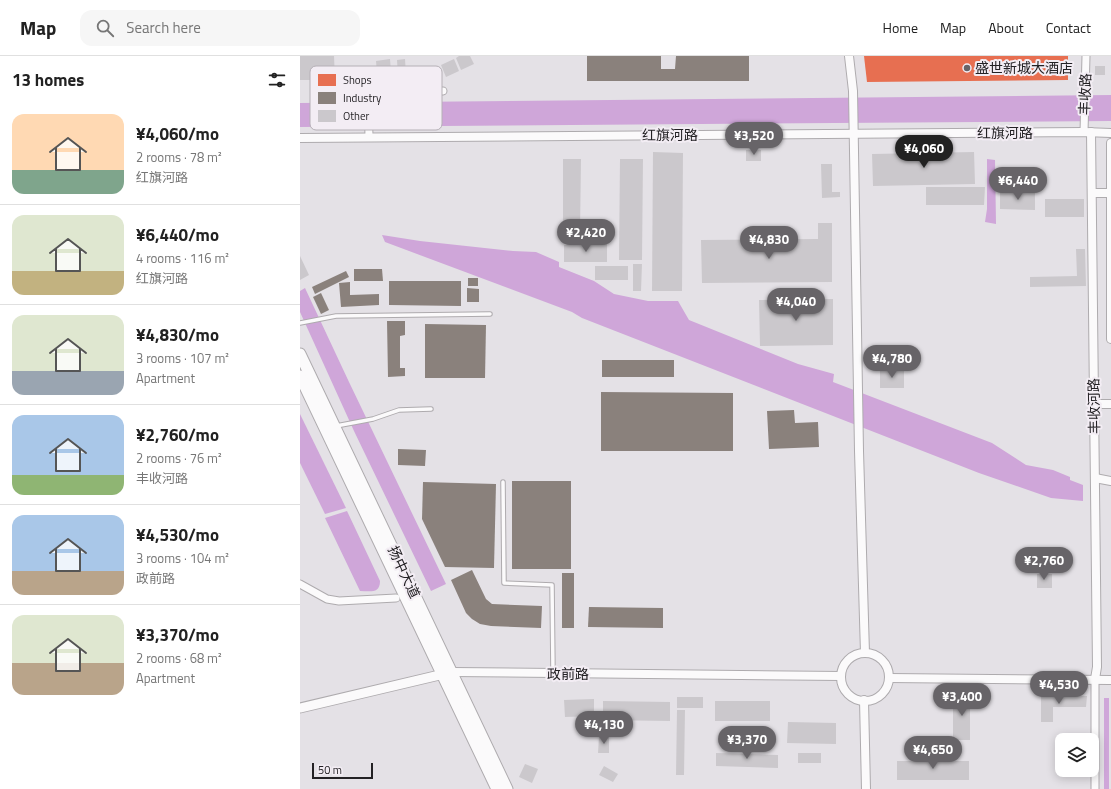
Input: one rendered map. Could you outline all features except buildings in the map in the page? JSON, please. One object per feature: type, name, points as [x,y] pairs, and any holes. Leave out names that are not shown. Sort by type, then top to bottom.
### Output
[{"type":"main road","name":"扬中大道","points":[[300,354],[447,673],[497,789]]},
{"type":"main road","name":"扬中大道","points":[[300,376],[447,673],[507,789]]},
{"type":"main road","name":"政前路","points":[[300,708],[447,673]]},
{"type":"street","points":[[849,56],[853,91],[859,443],[865,652]]},
{"type":"street","name":"丰收路","points":[[1086,56],[1086,130]]},
{"type":"street","points":[[369,130],[369,137]]},
{"type":"street","name":"红旗河路","points":[[300,138],[854,131],[1086,130],[1111,133]]},
{"type":"street","name":"丰收河路","points":[[1086,130],[1092,193],[1097,667],[1095,679]]},
{"type":"street","points":[[1111,144],[1111,339]]},
{"type":"street","points":[[1092,193],[1111,193]]},
{"type":"street","points":[[1094,404],[1111,404]]},
{"type":"street","points":[[1095,478],[1111,481]]},
{"type":"street","points":[[300,584],[327,599],[339,601],[396,598]]},
{"type":"street","points":[[865,652],[875,654],[883,660],[888,669],[889,678],[887,687],[881,694],[873,699],[864,700],[855,698],[848,693],[842,685],[841,676],[843,667],[848,659],[856,654],[865,652]]},
{"type":"street","name":"政前路","points":[[447,673],[841,676]]},
{"type":"street","points":[[889,678],[1111,680]]},
{"type":"street","points":[[1095,679],[1095,789]]},
{"type":"street","points":[[864,700],[866,789]]},
{"type":"lane","points":[[300,323],[336,316],[490,314]]},
{"type":"lane","points":[[334,426],[373,419],[399,410],[431,409]]},
{"type":"lane","points":[[503,482],[504,584],[552,585],[553,674]]},
{"type":"shaded area","points":[[1111,95],[1111,121],[442,126],[442,102]]},
{"type":"shaded area","points":[[300,103],[310,103],[310,127],[300,127]]},
{"type":"shaded area","points":[[987,159],[995,160],[996,224],[985,222],[987,209]]},
{"type":"shaded area","points":[[382,235],[420,241],[536,252],[559,262],[559,267],[594,281],[614,294],[648,301],[678,301],[689,320],[798,364],[834,374],[833,382],[992,443],[1026,465],[1053,470],[1070,477],[1070,480],[1083,485],[1083,501],[1051,498],[979,473],[582,318],[572,312],[385,242]]},
{"type":"shaded area","points":[[305,288],[446,584],[431,591],[354,431],[300,312],[300,291]]},
{"type":"shaded area","points":[[300,414],[346,508],[325,514],[300,463]]},
{"type":"shaded area","points":[[347,511],[380,581],[380,585],[374,591],[360,591],[325,518]]},
{"type":"shaded area","points":[[1104,698],[1109,698],[1109,789],[1104,789]]},
{"type":"place","name":"盛世新城大酒店","points":[[967,68]]}]
